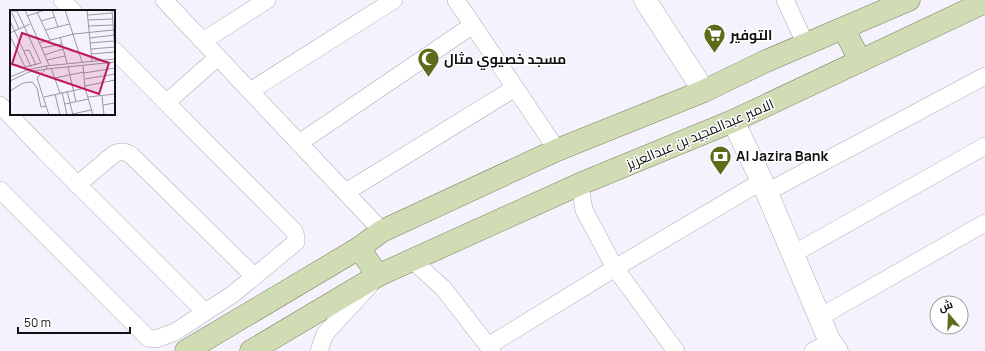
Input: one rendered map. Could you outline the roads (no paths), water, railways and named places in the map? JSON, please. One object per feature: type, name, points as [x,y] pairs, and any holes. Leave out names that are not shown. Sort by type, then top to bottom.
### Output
[{"type":"main road","points":[[186,351],[359,248],[382,231],[557,150],[704,91],[764,62],[909,0]]},
{"type":"main road","name":"الامير عبدالمجيد بن عبدالعزيز","points":[[251,351],[379,275],[580,184],[733,121],[985,2]]},
{"type":"main road","points":[[844,28],[860,61]]},
{"type":"main road","points":[[359,248],[368,263],[379,275]]},
{"type":"street","points":[[62,0],[72,10]]},
{"type":"street","points":[[164,0],[382,231]]},
{"type":"street","points":[[203,41],[267,0]]},
{"type":"street","points":[[250,91],[394,0]]},
{"type":"street","points":[[456,0],[557,150]]},
{"type":"street","points":[[644,0],[704,91]]},
{"type":"street","points":[[786,0],[806,45]]},
{"type":"street","points":[[299,143],[473,25]]},
{"type":"street","points":[[0,190],[148,338],[156,338],[175,332],[232,294],[296,242],[294,231],[115,51]]},
{"type":"street","points":[[167,102],[218,57]]},
{"type":"street","points":[[412,260],[442,288],[490,348],[615,268],[764,187],[985,76]]},
{"type":"street","points":[[346,192],[515,88]]},
{"type":"street","points":[[0,105],[77,185],[205,312]]},
{"type":"street","points":[[733,121],[764,187],[820,317],[827,348]]},
{"type":"street","points":[[793,254],[985,146]]},
{"type":"street","points":[[77,185],[114,154],[124,152],[131,156],[254,276]]},
{"type":"street","points":[[580,184],[584,210],[615,268],[676,351]]},
{"type":"street","points":[[820,317],[985,223]]},
{"type":"street","points":[[319,351],[325,334],[379,275]]},
{"type":"place","name":"التوفير","points":[[714,54]]},
{"type":"place","name":"مسجد خصيوي مثال","points":[[429,78]]},
{"type":"place","name":"Al Jazira Bank","points":[[720,176]]}]
